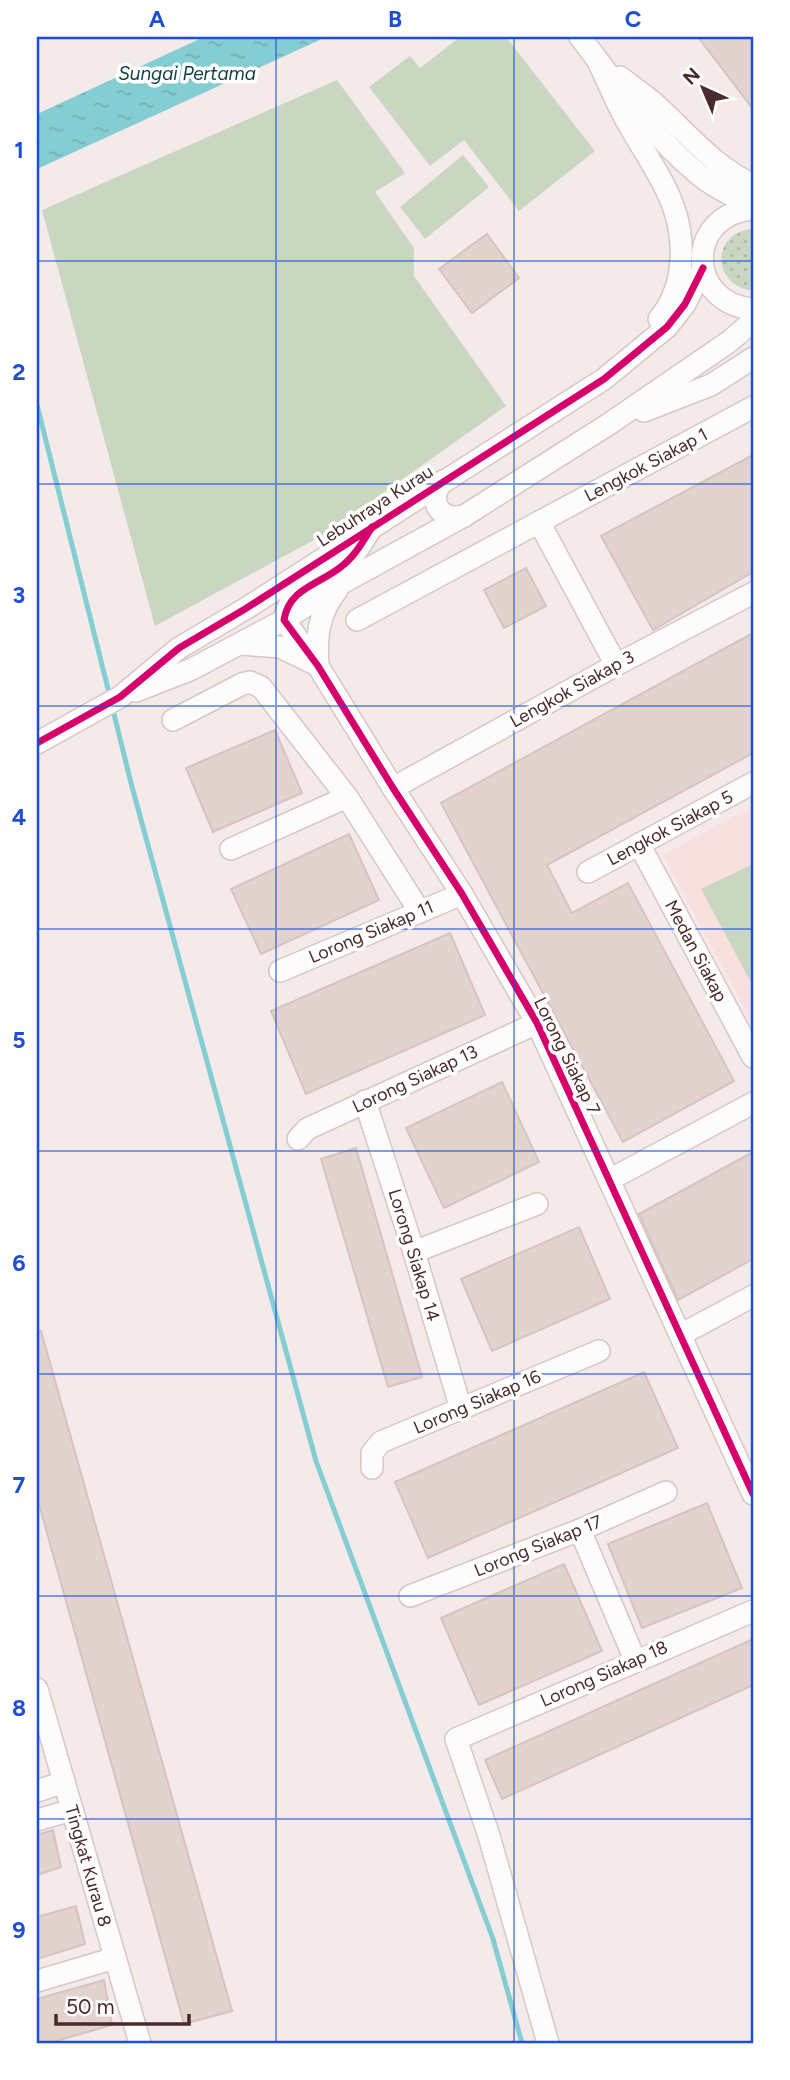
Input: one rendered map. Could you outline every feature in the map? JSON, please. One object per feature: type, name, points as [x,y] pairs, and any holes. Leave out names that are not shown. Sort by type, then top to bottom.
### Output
[{"type":"street","points":[[580,37],[653,132],[698,174],[753,207]]},
{"type":"street","points":[[598,61],[654,103],[723,168],[753,185]]},
{"type":"street","points":[[598,61],[628,123],[668,191],[680,224],[683,248],[679,281],[665,312],[628,360]]},
{"type":"street","points":[[653,132],[690,211],[707,282],[727,303],[753,309]]},
{"type":"street","name":"Lebuhraya Kurau","points":[[121,697],[179,648],[245,609],[604,379],[667,327],[685,304],[703,259],[709,232],[722,218],[753,207]]},
{"type":"street","name":"Lebuhraya Kurau","points":[[37,743],[121,697],[192,669],[240,644],[342,583],[464,516],[610,424],[730,341],[753,321]]},
{"type":"street","points":[[610,424],[711,385],[753,358]]},
{"type":"street","name":"Lengkok Siakap 1","points":[[357,620],[753,407]]},
{"type":"street","points":[[443,481],[435,493],[435,503],[447,516],[464,516]]},
{"type":"street","points":[[539,522],[616,665]]},
{"type":"street","points":[[284,620],[286,608],[292,598],[342,566],[360,548],[372,527]]},
{"type":"street","points":[[240,644],[281,647],[318,666],[320,620],[327,603],[342,583]]},
{"type":"street","name":"Lengkok Siakap 3","points":[[393,788],[753,593]]},
{"type":"street","name":"Lorong Siakap 7","points":[[284,620],[318,666],[462,894],[537,1023],[753,1494]]},
{"type":"street","points":[[173,720],[250,681],[261,687],[347,797],[421,912]]},
{"type":"street","name":"Lengkok Siakap 5","points":[[588,872],[753,783]]},
{"type":"street","points":[[232,849],[347,797]]},
{"type":"street","name":"Medan Siakap","points":[[639,844],[753,1057]]},
{"type":"street","name":"Lorong Siakap 11","points":[[280,971],[462,894]]},
{"type":"street","name":"Lorong Siakap 13","points":[[298,1139],[307,1129],[537,1023]]},
{"type":"street","name":"Lorong Siakap 14","points":[[365,1101],[461,1409]]},
{"type":"street","points":[[609,1180],[753,1103]]},
{"type":"street","points":[[414,1252],[537,1204]]},
{"type":"street","points":[[680,1335],[753,1296]]},
{"type":"street","name":"Lorong Siakap 16","points":[[372,1468],[372,1453],[382,1442],[599,1351]]},
{"type":"street","name":"Lorong Siakap 17","points":[[410,1596],[580,1530],[666,1492]]},
{"type":"street","points":[[580,1530],[635,1660]]},
{"type":"street","name":"Lorong Siakap 18","points":[[548,2043],[489,1836],[456,1739],[753,1611]]},
{"type":"street","name":"Tingkat Kurau 8","points":[[37,1689],[140,2043]]},
{"type":"street","points":[[37,1790],[64,1782]]},
{"type":"street","points":[[37,1820],[72,1810]]},
{"type":"street","points":[[37,1981],[115,1958]]},
{"type":"shaded area","points":[[753,806],[753,1024],[663,855]]},
{"type":"green space","points":[[460,37],[506,37],[595,151],[519,211],[464,140],[430,166],[369,87],[410,56],[420,68]]},
{"type":"green space","points":[[337,80],[405,173],[375,192],[414,248],[414,276],[506,406],[325,534],[155,626],[42,210]]},
{"type":"green space","points":[[463,155],[489,187],[425,239],[400,207]]},
{"type":"green space","points":[[753,229],[753,291],[739,287],[729,279],[723,269],[722,258],[730,239],[739,232]]},
{"type":"green space","points":[[753,864],[753,986],[701,889]]},
{"type":"water","name":"Sungai Pertama","points":[[204,37],[326,37],[37,169],[37,114]]},
{"type":"building","points":[[698,37],[753,37],[753,109]]},
{"type":"building","points":[[487,234],[519,278],[472,313],[439,269]]},
{"type":"building","points":[[753,455],[753,572],[653,630],[601,536]]},
{"type":"building","points":[[526,568],[546,606],[504,628],[484,590]]},
{"type":"building","points":[[753,633],[753,753],[547,865],[572,913],[628,883],[734,1081],[623,1142],[441,803]]},
{"type":"building","points":[[275,730],[302,793],[213,832],[186,768]]},
{"type":"building","points":[[349,834],[379,900],[261,954],[231,889]]},
{"type":"building","points":[[450,933],[485,1015],[306,1094],[271,1011]]},
{"type":"building","points":[[502,1082],[539,1162],[444,1208],[406,1128]]},
{"type":"building","points":[[356,1148],[422,1377],[388,1387],[321,1159]]},
{"type":"building","points":[[753,1152],[753,1259],[678,1300],[639,1214]]},
{"type":"building","points":[[579,1227],[610,1299],[492,1351],[461,1279]]},
{"type":"building","points":[[41,1331],[232,2011],[184,2024],[37,1497],[37,1332]]},
{"type":"building","points":[[644,1372],[678,1448],[428,1558],[395,1482]]},
{"type":"building","points":[[707,1503],[742,1588],[642,1628],[608,1544]]},
{"type":"building","points":[[564,1564],[602,1651],[479,1705],[441,1618]]},
{"type":"building","points":[[753,1639],[753,1685],[502,1799],[485,1760]]},
{"type":"building","points":[[53,1830],[61,1867],[37,1875],[37,1835]]},
{"type":"building","points":[[76,1906],[85,1944],[37,1959],[37,1917]]},
{"type":"building","points":[[104,1980],[112,2025],[49,2043],[37,2043],[37,1999]]},
{"type":"waterway","points":[[37,405],[110,697]]},
{"type":"waterway","points":[[112,706],[316,1461],[493,1939],[522,2043]]},
{"type":"cycle path","points":[[37,743],[120,697],[179,648],[245,609],[604,379],[667,327],[685,304],[703,268]]},
{"type":"cycle path","points":[[372,527],[347,562],[298,594],[287,609],[284,620],[318,666],[462,894],[537,1023],[753,1494]]}]
